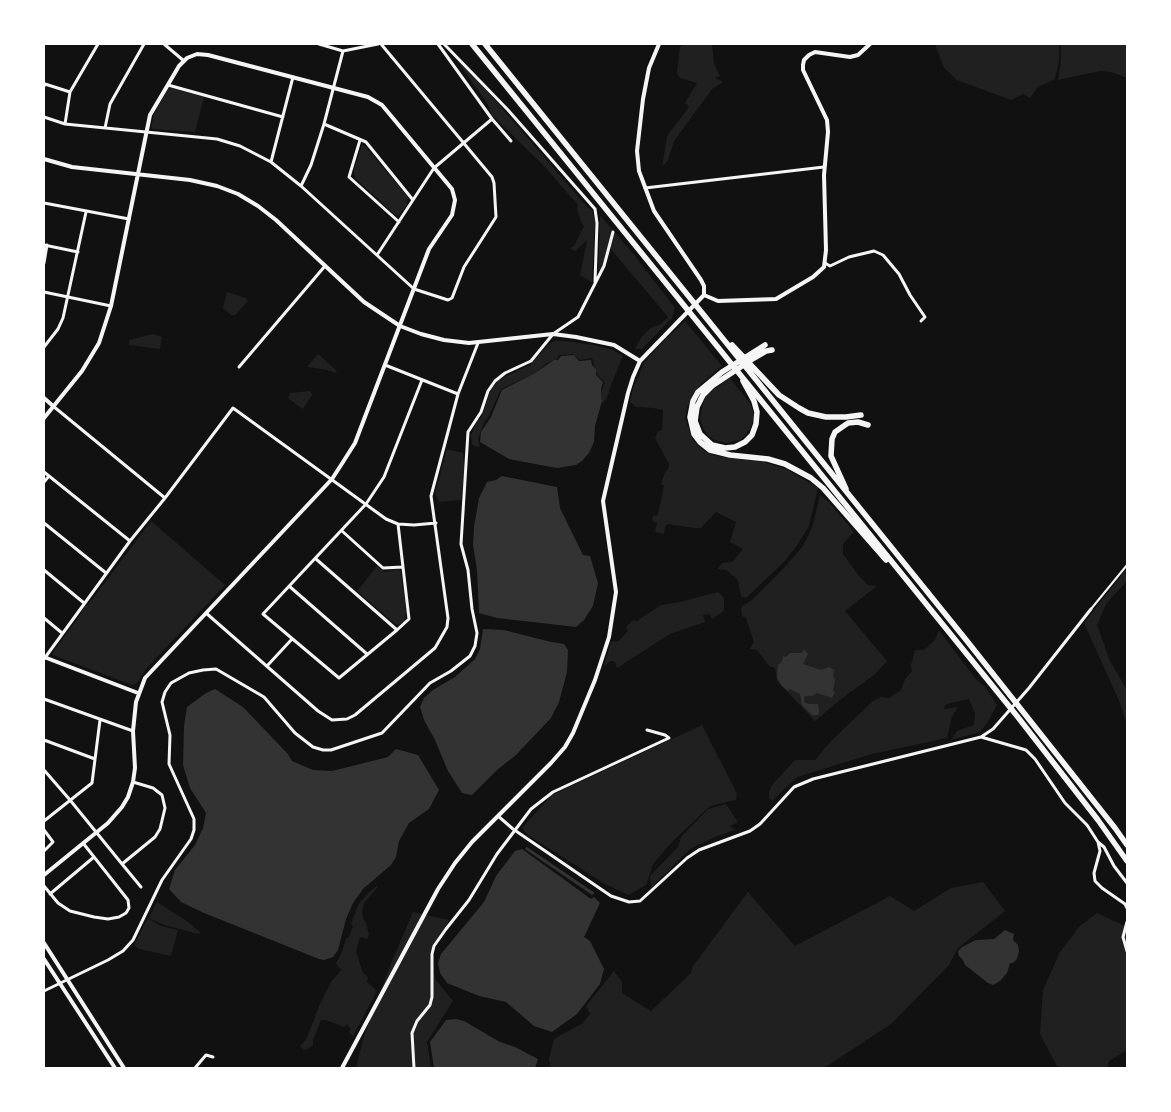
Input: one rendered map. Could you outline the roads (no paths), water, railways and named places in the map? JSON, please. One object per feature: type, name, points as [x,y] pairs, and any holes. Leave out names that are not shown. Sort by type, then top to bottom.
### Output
[{"type":"highway","points":[[472,44],[884,555]]},
{"type":"highway","points":[[486,44],[967,642],[1127,845]]},
{"type":"highway","points":[[719,334],[739,351],[779,395],[798,408],[808,413],[826,417],[846,418],[861,415]]},
{"type":"highway","points":[[765,345],[753,356],[698,392],[693,401],[690,417],[691,425],[700,442],[710,450],[719,453],[768,459],[785,464],[811,478],[823,488],[933,611],[1098,820],[1127,861]]},
{"type":"highway","points":[[753,356],[772,350]]},
{"type":"highway","points":[[723,375],[703,394],[697,407],[695,421],[700,434],[706,440],[712,445],[725,448],[735,447],[745,442],[752,435],[756,424],[757,412],[754,401],[740,375]]},
{"type":"highway","points":[[849,497],[831,456],[832,439],[835,432],[848,422],[868,425]]},
{"type":"street","points":[[64,124],[70,92],[98,44]]},
{"type":"street","points":[[105,128],[110,104],[144,44]]},
{"type":"street","points":[[164,44],[184,61]]},
{"type":"street","points":[[44,117],[64,124],[217,139],[240,146],[271,162],[301,186],[414,289],[448,300],[452,298],[464,267],[496,218],[492,177],[379,44],[343,51],[319,44]]},
{"type":"street","points":[[438,44],[492,119],[511,141]]},
{"type":"street","points":[[444,44],[508,110],[594,209],[597,223],[595,285]]},
{"type":"street","points":[[342,1068],[438,889],[466,849],[551,762],[573,733],[595,680],[609,637],[616,592],[603,502],[628,393],[640,361],[704,295],[704,286],[701,280],[654,211],[639,171],[637,151],[640,124],[649,68],[659,44]]},
{"type":"street","points":[[704,295],[718,301],[776,299],[813,277],[824,267],[824,167],[828,132],[827,120],[803,70],[804,60],[808,54],[815,52],[850,57],[858,55],[870,44]]},
{"type":"street","points":[[301,186],[312,165],[343,51]]},
{"type":"street","points":[[44,418],[82,371],[98,343],[111,306],[150,115],[167,85],[184,61],[197,54],[208,55],[368,97],[382,105],[452,189],[455,195],[455,206],[452,215],[429,249],[355,443],[332,479],[146,678],[138,693],[134,711],[135,768],[128,797],[122,807],[97,833],[44,875]]},
{"type":"street","points":[[271,162],[294,77]]},
{"type":"street","points":[[44,86],[45,84],[70,92]]},
{"type":"street","points":[[167,85],[283,117]]},
{"type":"street","points":[[377,254],[434,168],[492,119]]},
{"type":"street","points":[[324,124],[366,142],[413,200]]},
{"type":"street","points":[[360,140],[350,176],[399,222]]},
{"type":"street","points":[[44,159],[72,166],[190,180],[217,186],[238,194],[270,215],[364,302],[400,326],[421,334],[444,340],[478,343],[553,334],[614,345],[640,361]]},
{"type":"street","points":[[644,188],[824,167]]},
{"type":"street","points":[[44,203],[129,220]]},
{"type":"street","points":[[44,347],[58,329],[63,318],[69,298],[86,212]]},
{"type":"street","points":[[44,991],[123,951],[133,940],[162,880],[191,839],[194,830],[194,819],[169,764],[170,735],[162,702],[165,692],[171,683],[189,673],[216,669],[264,697],[295,733],[313,747],[331,750],[382,733],[430,683],[451,672],[470,656],[475,646],[477,633],[472,609],[468,570],[461,544],[468,432],[481,412],[488,391],[495,381],[505,373],[531,361],[553,334],[578,317],[604,266],[613,232]]},
{"type":"street","points":[[44,262],[46,245],[78,252]]},
{"type":"street","points":[[825,263],[830,266],[848,258],[874,251],[883,255],[899,274],[910,295],[926,317],[922,321]]},
{"type":"street","points":[[240,367],[325,266]]},
{"type":"street","points":[[44,292],[111,306]]},
{"type":"street","points":[[206,613],[318,711],[326,717],[339,720],[355,715],[435,648],[447,627],[448,618],[431,496],[458,394],[478,343]]},
{"type":"street","points":[[385,365],[458,394]]},
{"type":"street","points":[[398,524],[408,619],[339,678],[263,614],[366,504],[384,477],[422,380]]},
{"type":"street","points":[[44,398],[165,498]]},
{"type":"street","points":[[138,693],[44,658],[130,541],[233,408],[386,519],[398,524],[436,523]]},
{"type":"street","points":[[44,472],[130,541]]},
{"type":"street","points":[[44,482],[49,476]]},
{"type":"street","points":[[44,522],[106,574]]},
{"type":"street","points":[[342,531],[384,568],[403,567]]},
{"type":"street","points":[[316,559],[397,630]]},
{"type":"street","points":[[44,570],[84,603]]},
{"type":"street","points":[[289,586],[367,654]]},
{"type":"street","points":[[498,816],[611,896],[618,900],[635,903],[654,890],[687,858],[699,850],[750,831],[760,824],[794,787],[813,779],[981,737],[1000,720],[1029,688],[1091,609]]},
{"type":"street","points":[[44,618],[62,633]]},
{"type":"street","points":[[267,666],[292,639]]},
{"type":"street","points":[[44,699],[133,732]]},
{"type":"street","points":[[44,821],[92,783],[100,720]]},
{"type":"street","points":[[414,1068],[412,1032],[417,1021],[430,1004],[432,997],[432,954],[434,946],[469,900],[484,873],[514,829],[531,809],[553,792],[669,738],[647,730]]},
{"type":"street","points":[[981,737],[1026,750],[1036,759],[1065,803],[1087,825],[1098,842],[1104,847],[1114,866],[1127,883]]},
{"type":"street","points":[[44,740],[95,759]]},
{"type":"street","points":[[44,770],[140,887]]},
{"type":"street","points":[[122,864],[155,837],[160,829],[165,808],[162,795],[153,788],[133,782]]},
{"type":"street","points":[[44,830],[53,842],[44,850]]},
{"type":"street","points":[[1098,842],[1100,851],[1094,873],[1095,881],[1125,904],[1127,908]]},
{"type":"street","points":[[44,886],[58,903],[70,911],[94,918],[108,919],[119,917],[126,912],[129,908],[128,900],[83,843]]},
{"type":"street","points":[[50,894],[94,857]]},
{"type":"street","points":[[1127,922],[1123,937],[1127,951]]},
{"type":"street","points":[[44,943],[124,1068]]},
{"type":"street","points":[[44,959],[115,1068]]},
{"type":"street","points":[[195,1068],[206,1054],[213,1057]]},
{"type":"lane","points":[[1091,609],[1127,565]]}]
